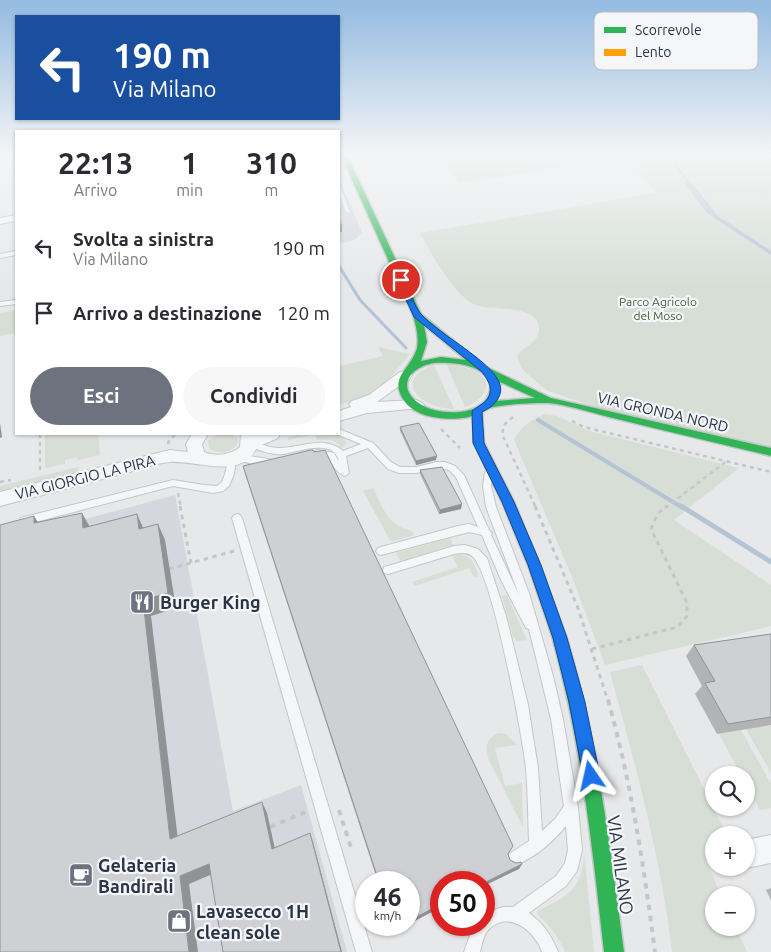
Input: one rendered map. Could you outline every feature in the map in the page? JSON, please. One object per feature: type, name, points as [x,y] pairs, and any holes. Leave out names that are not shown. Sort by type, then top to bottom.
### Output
[{"type":"main road","points":[[364,199],[417,315],[424,342],[423,349],[402,382],[403,390],[416,405]]},
{"type":"main road","points":[[417,315],[490,374]]},
{"type":"main road","points":[[409,371],[432,359],[462,360],[478,365]]},
{"type":"main road","name":"VIA GRONDA NORD","points":[[490,374],[548,400],[771,452]]},
{"type":"main road","name":"VIA MILANO","points":[[435,413],[457,415],[482,408],[493,398],[496,390],[495,382],[490,374]]},
{"type":"main road","name":"VIA GRONDA NORD","points":[[482,408],[548,400]]},
{"type":"main road","name":"VIA MILANO","points":[[416,405],[435,413],[479,443],[534,565],[560,638],[577,702],[591,776],[614,952]]},
{"type":"main road","name":"VIA MILANO","points":[[479,443],[482,408]]},
{"type":"street","points":[[0,221],[15,218]]},
{"type":"street","points":[[340,409],[374,398],[409,371]]},
{"type":"street","points":[[340,416],[366,408],[416,405]]},
{"type":"street","points":[[198,436],[194,450],[202,459]]},
{"type":"street","name":"VIA GIORGIO LA PIRA","points":[[170,456],[198,436]]},
{"type":"street","points":[[235,458],[261,439]]},
{"type":"street","name":"VIA GIORGIO LA PIRA","points":[[0,499],[170,456],[219,462],[235,458]]},
{"type":"street","points":[[755,852],[771,849]]},
{"type":"lane","points":[[343,199],[348,212]]},
{"type":"lane","points":[[0,256],[15,253]]},
{"type":"lane","points":[[0,304],[15,302]]},
{"type":"lane","points":[[340,432],[374,448],[391,468],[402,471],[443,464],[452,466],[460,475],[515,598],[537,636]]},
{"type":"lane","points":[[10,524],[173,483],[181,483],[207,491],[215,490],[224,486],[230,479],[235,458],[277,462],[319,452],[331,455],[344,473],[342,455],[332,447],[312,445],[288,451],[261,439]]},
{"type":"lane","points":[[342,455],[368,445]]},
{"type":"lane","points":[[490,464],[487,486],[491,507],[524,593],[537,636],[557,719],[571,808],[575,850],[572,866],[561,881],[516,914]]},
{"type":"lane","points":[[237,518],[364,952]]},
{"type":"lane","points":[[381,551],[469,528],[487,533]]},
{"type":"lane","points":[[388,570],[454,550],[465,549],[475,552],[483,561],[501,616],[522,705],[532,768],[536,846]]},
{"type":"lane","points":[[514,859],[536,846],[563,820],[571,808]]},
{"type":"lane","points":[[495,916],[505,913],[516,914],[529,921],[540,932],[550,952]]},
{"type":"lane","points":[[472,952],[477,936]]},
{"type":"path","points":[[514,415],[505,424],[502,434],[546,532],[592,649],[612,716],[645,872],[655,952]]},
{"type":"path","points":[[570,420],[584,427],[771,472]]},
{"type":"path","points":[[40,435],[40,473]]},
{"type":"path","points":[[592,649],[678,627],[688,616],[687,603],[651,529],[658,513],[727,461]]},
{"type":"path","points":[[181,483],[178,494],[191,563]]},
{"type":"path","points":[[169,568],[246,547]]},
{"type":"path","points":[[270,827],[321,806]]},
{"type":"shaded area","points":[[340,199],[348,199],[362,232],[356,239],[344,243],[340,242]]},
{"type":"shaded area","points":[[175,495],[233,811],[301,785],[347,952],[0,952],[0,542]]},
{"type":"green space","name":"Parco Agricolo del Moso","points":[[618,199],[771,199],[771,456],[598,408],[546,390],[523,370],[517,356],[537,336],[539,326],[536,319],[530,314],[521,311],[483,307],[468,301],[444,274],[420,233]]},
{"type":"green space","points":[[15,310],[15,333],[0,336],[0,313]]},
{"type":"green space","points":[[378,347],[410,354],[390,378],[370,396],[340,405],[340,366],[383,356]]},
{"type":"green space","points":[[446,363],[477,372],[486,382],[486,387],[481,397],[471,405],[465,407]]},
{"type":"green space","points":[[434,365],[454,409],[442,408],[431,404],[416,393],[413,386],[414,379],[421,371]]},
{"type":"green space","points":[[545,414],[557,416],[589,431],[739,468],[674,520],[771,585],[771,626],[605,665],[572,577],[514,440],[527,424]]},
{"type":"green space","points":[[45,435],[98,435],[100,455],[77,460],[77,457],[65,460],[65,464],[45,468]]},
{"type":"green space","points":[[217,435],[234,435],[238,438],[237,445],[231,450],[223,452],[216,452],[209,448],[208,441]]},
{"type":"green space","points":[[298,435],[310,435],[288,440],[288,437]]},
{"type":"green space","points":[[315,435],[335,435],[343,437],[347,444],[341,448],[334,441],[317,440]]},
{"type":"green space","points":[[78,467],[78,473],[0,492],[0,486]]},
{"type":"green space","points":[[373,488],[387,516],[397,525],[412,531],[414,535],[394,541],[390,540],[363,491]]},
{"type":"green space","points":[[450,538],[453,545],[400,561],[396,553]]},
{"type":"green space","points":[[458,555],[470,558],[478,576],[474,577],[469,568],[415,586],[412,582],[458,567],[452,556]]},
{"type":"green space","points":[[507,595],[527,640],[517,641],[513,637],[502,596]]},
{"type":"green space","points":[[642,665],[705,791],[705,816],[718,816],[722,826],[705,826],[705,876],[713,876],[717,886],[705,886],[705,936],[740,936],[747,952],[672,952],[654,846],[638,776],[610,672]]},
{"type":"green space","points":[[771,725],[771,773],[746,729]]},
{"type":"green space","points":[[741,730],[771,784],[771,808],[760,810],[755,801],[755,766],[736,766],[719,734]]},
{"type":"green space","points":[[498,733],[506,734],[517,745],[495,748],[505,786],[522,783],[523,827],[489,760],[488,741]]},
{"type":"green space","points":[[584,852],[594,952],[565,952],[557,937],[538,915],[537,911],[558,901],[572,890],[581,875]]},
{"type":"water","points":[[697,199],[705,199],[718,216],[771,251],[771,255],[708,214]]},
{"type":"building","points":[[419,423],[437,456],[416,461],[400,427]]},
{"type":"building","points":[[311,450],[314,452],[325,450],[513,846],[508,854],[510,860],[516,863],[521,862],[522,864],[495,878],[495,871],[430,871],[430,910],[420,915],[420,871],[375,871],[243,466]]},
{"type":"building","points":[[442,467],[462,504],[440,510],[420,470]]},
{"type":"building","points":[[82,513],[83,528],[137,514],[139,529],[158,524],[168,593],[143,600],[170,839],[262,802],[272,849],[310,833],[341,952],[223,952],[209,864],[180,876],[189,952],[0,952],[0,525],[34,516],[34,523]]},
{"type":"building","points":[[771,634],[771,717],[728,724],[705,683],[715,681],[694,645]]},
{"type":"waterway","points":[[340,268],[360,300],[406,348]]},
{"type":"waterway","points":[[538,420],[683,508]]},
{"type":"waterway","points":[[681,506],[771,562]]},
{"type":"traffic: fast","points":[[364,199],[417,315],[422,342],[420,353],[413,367]]},
{"type":"traffic: fast","points":[[417,315],[474,362]]},
{"type":"traffic: fast","points":[[487,405],[494,394],[496,383],[492,376],[477,366],[449,360],[431,361],[412,367],[404,377],[405,393],[410,401],[417,407],[437,414],[467,414],[484,407],[508,402],[548,400]]},
{"type":"traffic: fast","points":[[490,374],[548,400],[771,452]]},
{"type":"traffic: fast","points":[[559,636],[580,714],[594,792],[614,952]]},
{"type":"traffic: slow","points":[[477,411],[479,443],[508,502],[534,565],[559,636]]},
{"type":"place","name":"Burger King","points":[[142,602]]},
{"type":"place","name":"Gelateria Bandirali","points":[[81,875]]},
{"type":"place","name":"Lavasecco 1H clean sole","points":[[179,921]]},
{"type":"route","points":[[401,280],[417,315],[490,374],[495,382],[496,390],[493,398],[487,406],[477,411],[479,443],[508,502],[534,565],[560,638],[577,702],[591,776]]}]
